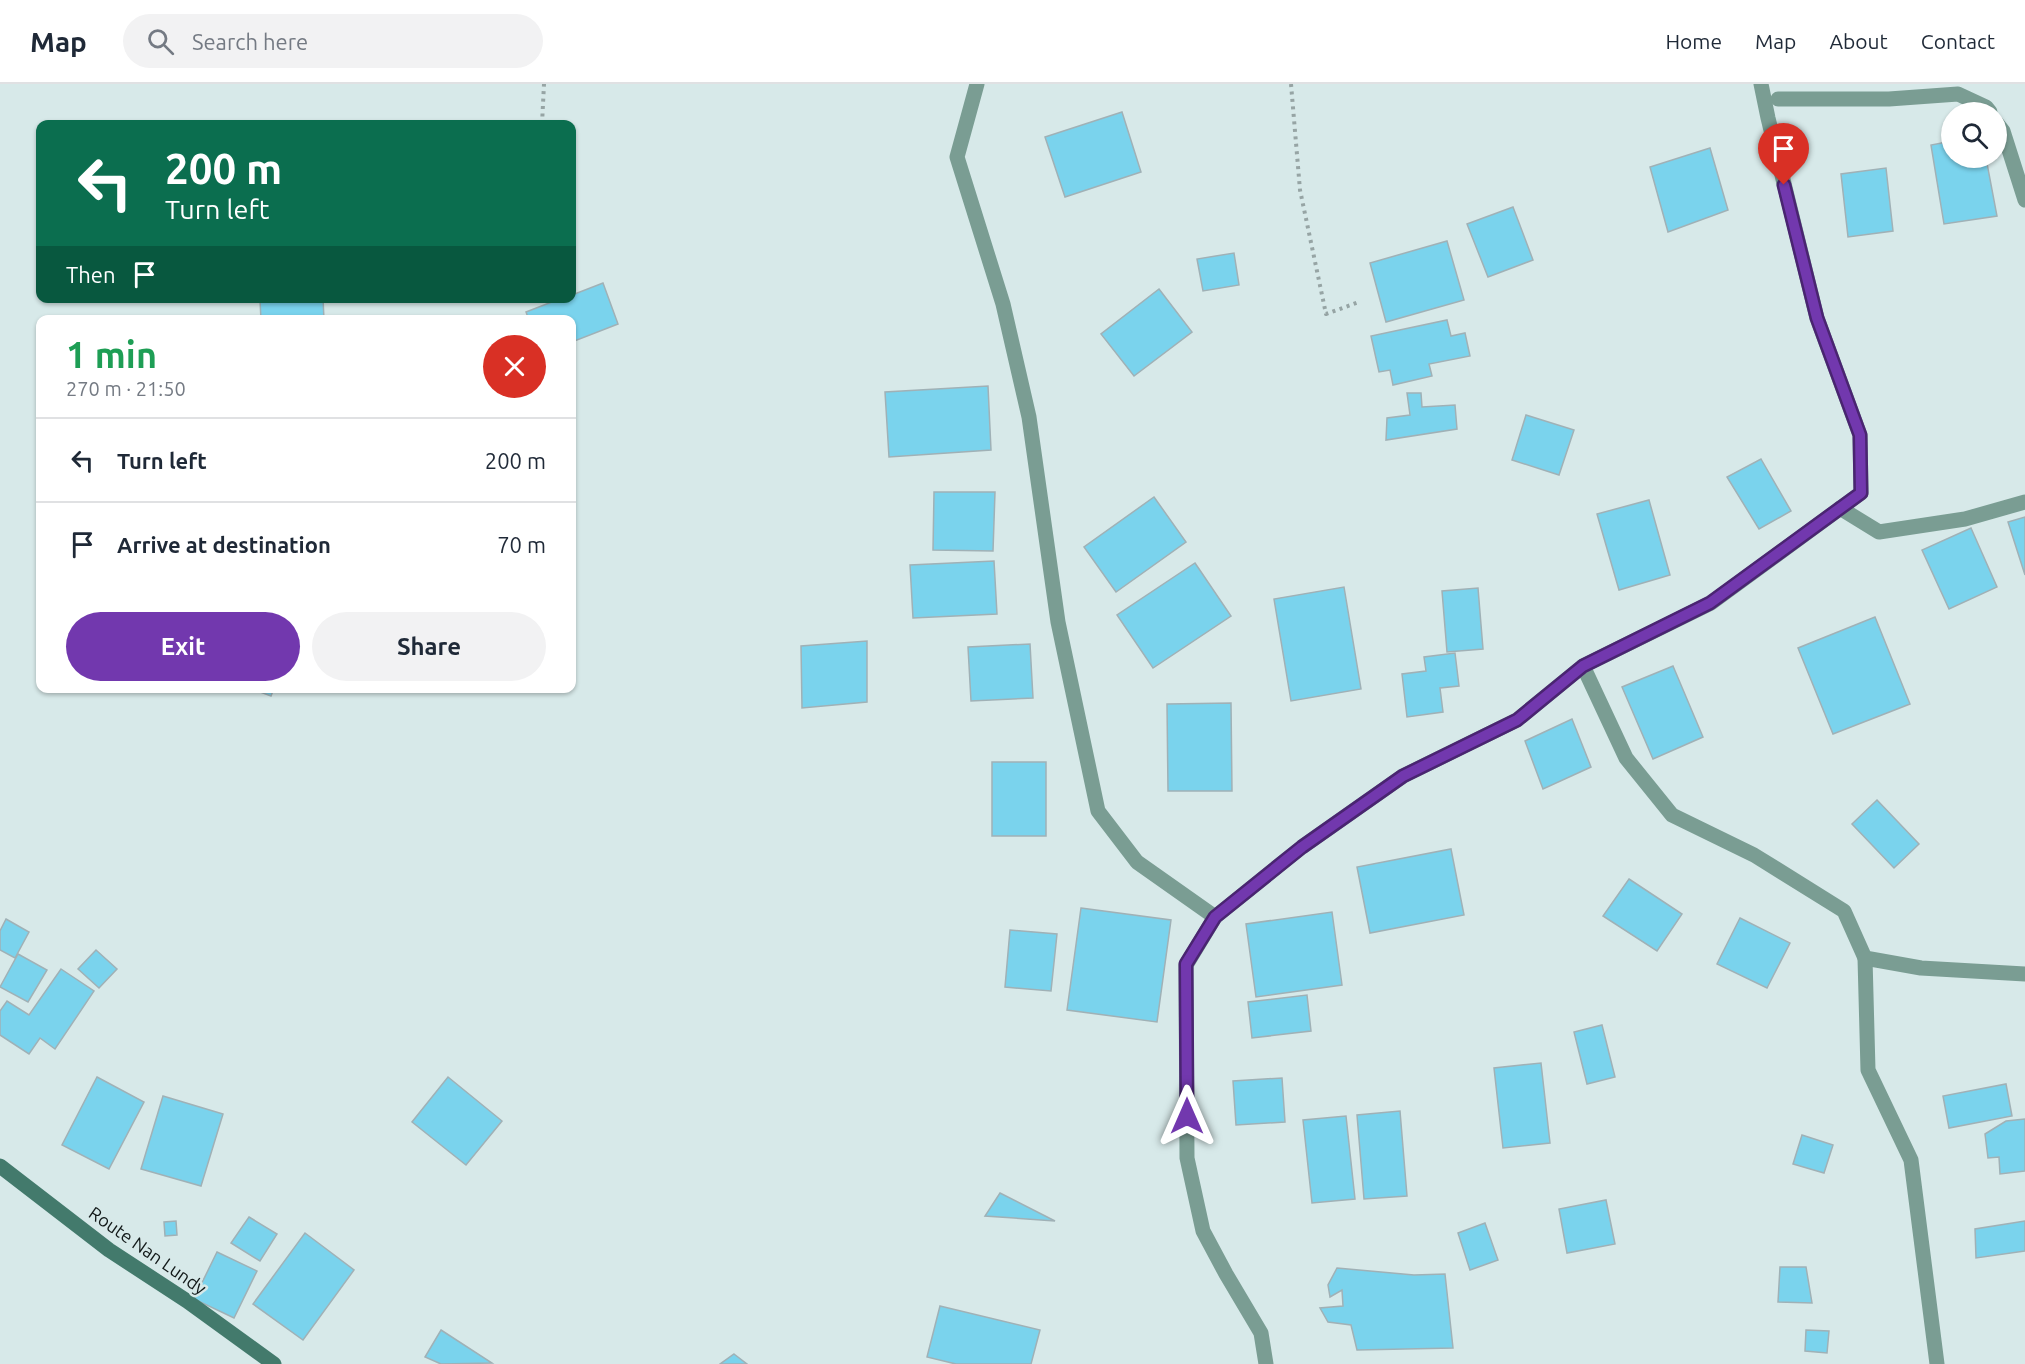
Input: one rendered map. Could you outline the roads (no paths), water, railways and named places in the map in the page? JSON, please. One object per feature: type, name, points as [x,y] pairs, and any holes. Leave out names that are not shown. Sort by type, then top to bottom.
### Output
[{"type":"main road","name":"Route Nan Lundy","points":[[0,1166],[110,1250],[187,1301],[274,1364]]},
{"type":"street","points":[[977,84],[957,157],[1003,304],[1029,417],[1058,622],[1098,811],[1137,862],[1215,917]]},
{"type":"street","points":[[1266,1364],[1261,1333],[1203,1231],[1188,1158],[1186,964],[1215,917],[1302,847],[1403,776],[1517,720],[1583,666],[1710,603],[1861,493],[1860,435],[1817,318],[1761,84]]},
{"type":"street","points":[[1778,99],[1889,99],[1958,94],[1975,102]]},
{"type":"street","points":[[2007,144],[2025,200]]},
{"type":"street","points":[[1840,508],[1879,532],[1965,519],[2025,502]]},
{"type":"street","points":[[1583,666],[1626,758],[1672,815],[1754,855],[1844,911],[1864,958],[1868,1070],[1911,1160],[1937,1364]]},
{"type":"street","points":[[1864,958],[1921,968],[2025,974]]}]
